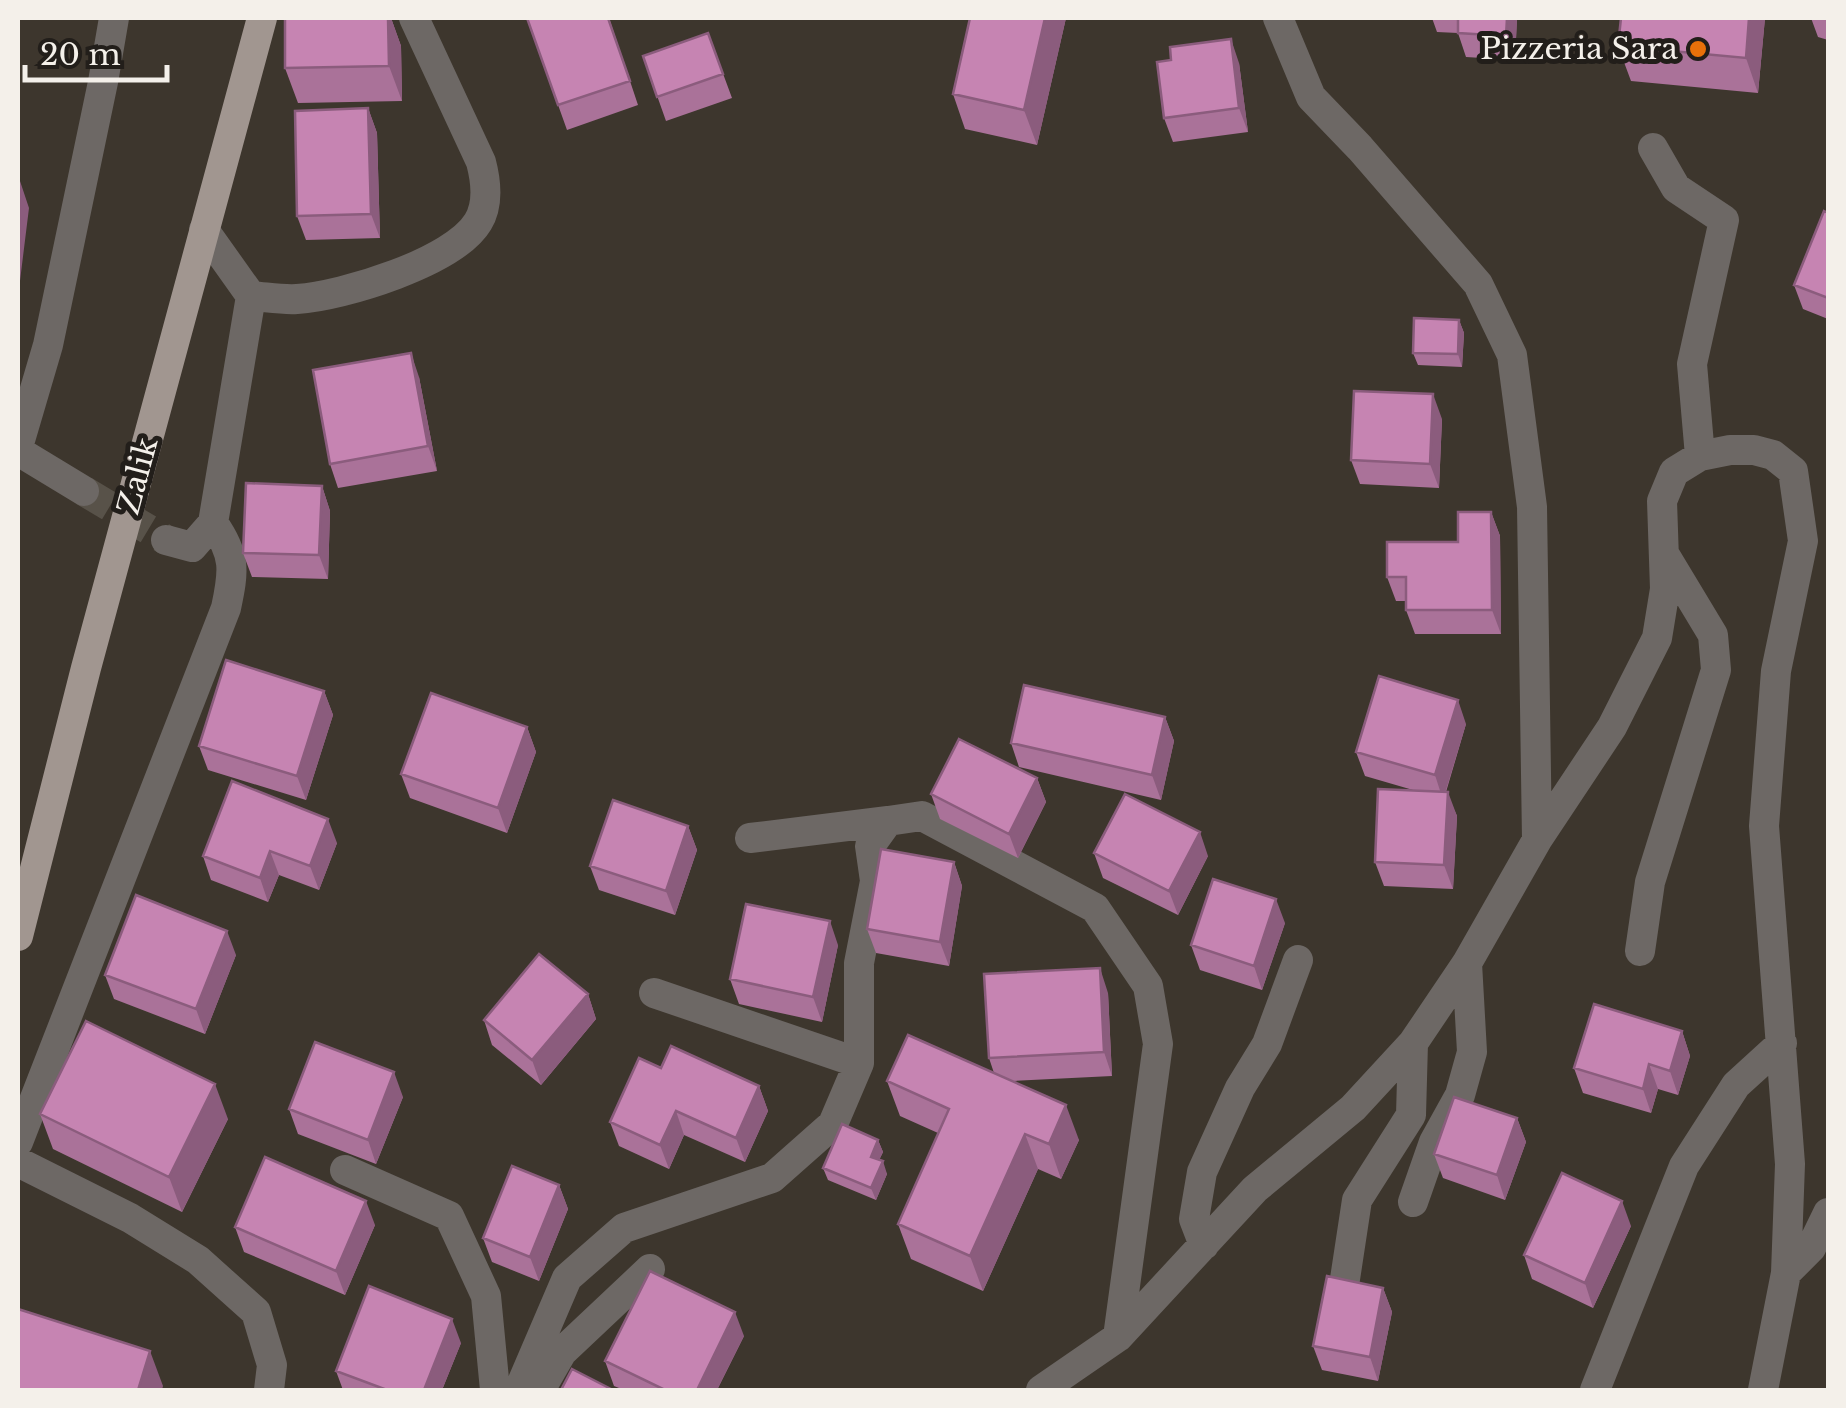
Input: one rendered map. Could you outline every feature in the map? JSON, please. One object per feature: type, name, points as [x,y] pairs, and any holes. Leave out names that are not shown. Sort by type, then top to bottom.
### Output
[{"type":"main road","name":"Zalik","points":[[18,936],[262,18]]},
{"type":"street","points":[[84,491],[18,449],[48,345],[114,18]]},
{"type":"street","points":[[251,296],[295,300],[340,293],[388,278],[440,253],[470,233],[480,219],[486,181],[481,162],[414,18]]},
{"type":"street","points":[[1278,18],[1311,97],[1478,284],[1512,355],[1532,507],[1536,840]]},
{"type":"street","points":[[1653,148],[1676,188],[1724,220],[1692,364],[1700,456]]},
{"type":"street","points":[[166,540],[192,547],[213,523],[251,296],[204,230]]},
{"type":"street","points":[[1040,1390],[1118,1338],[1255,1189],[1353,1108],[1413,1043],[1467,964],[1536,840],[1612,727],[1657,638],[1665,588],[1662,501],[1674,472],[1700,456],[1730,450],[1773,455],[1793,471],[1802,540],[1776,671],[1764,826],[1790,1164],[1786,1273],[1763,1390]]},
{"type":"street","points":[[18,1142],[226,608],[233,576],[230,547],[213,523]]},
{"type":"street","points":[[1640,951],[1650,882],[1716,670],[1714,635],[1664,554]]},
{"type":"street","points":[[750,838],[922,816],[1095,908],[1148,986],[1158,1044],[1118,1338]]},
{"type":"street","points":[[519,1390],[566,1278],[624,1228],[772,1178],[832,1124],[859,1063],[859,963],[874,881],[870,846],[888,821]]},
{"type":"street","points":[[1204,1244],[1194,1219],[1202,1172],[1240,1088],[1267,1044],[1298,960]]},
{"type":"street","points":[[1413,1202],[1434,1142],[1460,1095],[1472,1052],[1467,964]]},
{"type":"street","points":[[654,992],[859,1063]]},
{"type":"street","points":[[1345,1279],[1357,1200],[1411,1115],[1413,1043]]},
{"type":"street","points":[[1595,1390],[1684,1166],[1736,1085],[1782,1043]]},
{"type":"street","points":[[18,1162],[130,1218],[198,1260],[256,1312],[272,1365],[269,1390]]},
{"type":"street","points":[[345,1170],[449,1216],[486,1296],[495,1390]]},
{"type":"street","points":[[1786,1273],[1810,1248],[1828,1213]]},
{"type":"street","points":[[540,1390],[562,1352],[650,1269]]},
{"type":"building","points":[[285,18],[388,18],[389,66],[285,68]]},
{"type":"building","points":[[527,18],[608,18],[630,81],[558,105]]},
{"type":"building","points":[[970,18],[1045,18],[1024,110],[953,94]]},
{"type":"building","points":[[1458,18],[1507,18],[1506,36],[1458,33]]},
{"type":"building","points":[[1621,18],[1749,18],[1746,58],[1618,46]]},
{"type":"building","points":[[708,33],[723,74],[657,97],[643,56]]},
{"type":"building","points":[[1231,39],[1239,108],[1164,118],[1157,62],[1171,60],[1170,47]]},
{"type":"building","points":[[368,108],[371,214],[297,216],[295,111]]},
{"type":"building","points":[[1824,211],[1828,213],[1828,298],[1794,285]]},
{"type":"building","points":[[1414,318],[1459,320],[1458,354],[1413,353]]},
{"type":"building","points":[[411,353],[428,446],[330,464],[313,370]]},
{"type":"building","points":[[1354,391],[1433,394],[1430,464],[1351,460]]},
{"type":"building","points":[[246,483],[322,486],[319,555],[243,553]]},
{"type":"building","points":[[1458,512],[1491,512],[1492,610],[1406,610],[1406,577],[1387,577],[1387,542],[1458,542]]},
{"type":"building","points":[[226,660],[324,691],[297,776],[199,746]]},
{"type":"building","points":[[1379,676],[1458,700],[1435,775],[1356,752]]},
{"type":"building","points":[[1024,685],[1165,717],[1152,775],[1011,743]]},
{"type":"building","points":[[431,693],[527,727],[498,808],[401,774]]},
{"type":"building","points":[[959,739],[1037,778],[1009,834],[931,794]]},
{"type":"building","points":[[232,781],[328,819],[310,866],[270,851],[260,878],[203,856]]},
{"type":"building","points":[[1378,789],[1448,792],[1444,865],[1375,862]]},
{"type":"building","points":[[1125,794],[1200,832],[1169,891],[1094,853]]},
{"type":"building","points":[[613,800],[688,826],[666,891],[590,866]]},
{"type":"building","points":[[881,849],[954,862],[940,942],[867,929]]},
{"type":"building","points":[[1213,879],[1276,899],[1254,966],[1191,945]]},
{"type":"building","points":[[136,895],[227,931],[196,1009],[105,975]]},
{"type":"building","points":[[746,904],[830,921],[813,997],[730,979]]},
{"type":"building","points":[[539,954],[588,994],[532,1060],[484,1020]]},
{"type":"building","points":[[1100,968],[1104,1052],[989,1058],[984,974]]},
{"type":"building","points":[[1594,1004],[1682,1031],[1670,1071],[1649,1064],[1643,1089],[1574,1068]]},
{"type":"building","points":[[86,1021],[215,1084],[169,1177],[40,1114]]},
{"type":"building","points":[[908,1035],[1066,1105],[1049,1144],[1025,1134],[970,1256],[898,1224],[949,1109],[887,1081]]},
{"type":"building","points":[[315,1042],[394,1072],[368,1140],[289,1109]]},
{"type":"building","points":[[671,1046],[759,1086],[736,1138],[676,1111],[660,1145],[610,1122],[639,1058],[661,1068]]},
{"type":"building","points":[[1454,1097],[1517,1118],[1497,1175],[1434,1154]]},
{"type":"building","points":[[842,1124],[878,1140],[871,1157],[883,1161],[871,1188],[823,1168]]},
{"type":"building","points":[[265,1157],[366,1201],[336,1271],[235,1227]]},
{"type":"building","points":[[512,1166],[559,1185],[530,1257],[483,1238]]},
{"type":"building","points":[[1562,1173],[1622,1201],[1585,1283],[1524,1255]]},
{"type":"building","points":[[650,1271],[735,1312],[697,1390],[665,1390],[605,1361]]},
{"type":"building","points":[[1327,1276],[1383,1288],[1370,1357],[1313,1346]]},
{"type":"building","points":[[369,1286],[452,1319],[424,1390],[387,1390],[336,1371]]},
{"type":"building","points":[[18,1309],[150,1351],[138,1390],[18,1390]]},
{"type":"building","points":[[572,1369],[613,1390],[561,1390]]},
{"type":"tunnel","points":[[84,491],[166,540]]},
{"type":"place","name":"Pizzeria Sara","points":[[1698,49]]}]
